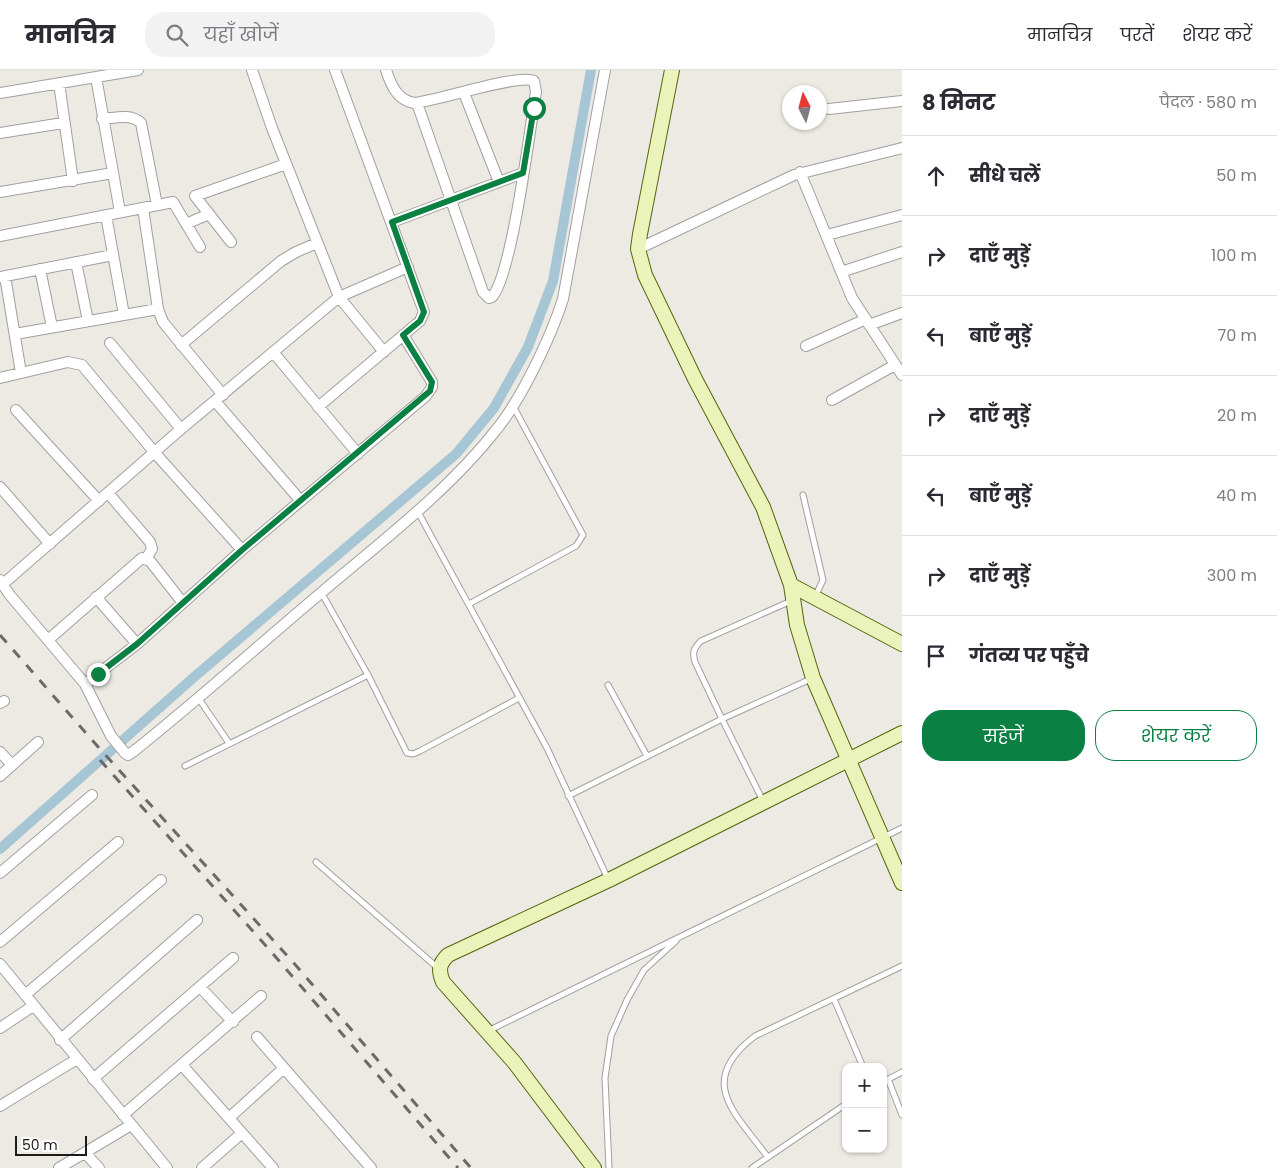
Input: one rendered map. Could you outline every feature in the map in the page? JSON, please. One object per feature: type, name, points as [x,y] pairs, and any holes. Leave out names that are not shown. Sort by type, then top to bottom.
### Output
[{"type":"street","points":[[0,93],[108,72],[138,70]]},
{"type":"street","points":[[252,70],[286,164],[339,297],[384,352]]},
{"type":"street","points":[[318,407],[423,317],[422,304],[335,70]]},
{"type":"street","points":[[386,70],[395,92],[407,102],[417,103],[527,78],[534,81],[536,92],[523,173],[504,270],[492,297],[489,298],[483,292],[417,103]]},
{"type":"street","points":[[408,267],[339,297],[181,429],[50,544],[1,582],[85,684],[111,736],[128,755],[199,699],[321,592],[418,512],[484,444],[513,406],[557,319],[563,299],[604,70]]},
{"type":"street","points":[[672,70],[638,249],[645,275],[687,362],[755,489],[791,585],[797,625],[813,678],[902,883]]},
{"type":"street","points":[[90,75],[102,119],[120,212]]},
{"type":"street","points":[[59,83],[63,123],[73,181]]},
{"type":"street","points":[[464,93],[499,182]]},
{"type":"street","points":[[829,109],[902,101]]},
{"type":"street","points":[[102,119],[127,117],[134,118],[141,123],[157,205]]},
{"type":"street","points":[[0,133],[63,123]]},
{"type":"street","points":[[638,249],[800,172],[902,148]]},
{"type":"street","points":[[231,242],[195,196],[286,164]]},
{"type":"street","points":[[800,172],[852,298],[902,375]]},
{"type":"street","points":[[392,222],[523,173]]},
{"type":"street","points":[[0,192],[113,174]]},
{"type":"street","points":[[0,236],[173,202],[200,248]]},
{"type":"street","points":[[143,208],[158,309],[167,328],[219,398],[300,500]]},
{"type":"street","points":[[186,224],[209,214]]},
{"type":"street","points":[[106,215],[124,315]]},
{"type":"street","points":[[827,235],[902,215]]},
{"type":"street","points":[[181,345],[281,261],[317,243]]},
{"type":"street","points":[[841,272],[902,252]]},
{"type":"street","points":[[21,373],[15,334],[2,276],[113,255]]},
{"type":"street","points":[[76,262],[88,321]]},
{"type":"street","points":[[40,269],[52,327]]},
{"type":"street","points":[[15,334],[158,309]]},
{"type":"street","points":[[806,346],[868,322],[902,312]]},
{"type":"street","points":[[85,684],[137,644],[300,500],[426,396],[432,387],[432,382],[403,335]]},
{"type":"street","points":[[110,343],[181,429]]},
{"type":"street","points":[[273,352],[358,454]]},
{"type":"street","points":[[0,378],[68,362],[82,365],[155,453],[242,550]]},
{"type":"street","points":[[832,400],[895,365]]},
{"type":"street","points":[[16,410],[99,501]]},
{"type":"street","points":[[0,486],[50,544]]},
{"type":"street","points":[[48,640],[138,560],[146,559],[151,552],[151,545],[108,493]]},
{"type":"street","points":[[146,559],[183,603]]},
{"type":"street","points":[[791,585],[902,644]]},
{"type":"street","points":[[96,598],[137,644]]},
{"type":"street","points":[[594,1168],[520,1069],[443,982],[439,969],[442,962],[448,955],[609,880],[902,734]]},
{"type":"street","points":[[0,776],[38,742]]},
{"type":"street","points":[[0,752],[12,765]]},
{"type":"street","points":[[0,873],[92,795]]},
{"type":"street","points":[[0,942],[118,842]]},
{"type":"street","points":[[25,995],[161,880]]},
{"type":"street","points":[[60,1040],[197,920]]},
{"type":"street","points":[[93,1079],[233,958]]},
{"type":"street","points":[[0,964],[60,1040],[167,1168]]},
{"type":"street","points":[[200,986],[233,1022]]},
{"type":"street","points":[[123,1115],[261,996]]},
{"type":"street","points":[[0,1028],[33,1006]]},
{"type":"street","points":[[257,1038],[371,1168]]},
{"type":"street","points":[[0,1106],[77,1060]]},
{"type":"street","points":[[182,1065],[273,1168]]},
{"type":"street","points":[[229,1118],[284,1068]]},
{"type":"street","points":[[59,1168],[131,1125]]},
{"type":"street","points":[[202,1168],[242,1133]]},
{"type":"street","points":[[86,1153],[99,1168]]},
{"type":"lane","points":[[469,604],[576,546],[584,535],[513,406]]},
{"type":"lane","points":[[803,495],[823,580],[815,598]]},
{"type":"lane","points":[[418,512],[546,748],[609,880]]},
{"type":"lane","points":[[321,592],[368,675],[407,753],[413,754],[519,698]]},
{"type":"lane","points":[[763,802],[695,662],[693,654],[701,641],[793,600]]},
{"type":"lane","points":[[185,766],[368,675]]},
{"type":"lane","points":[[568,796],[722,719],[813,678]]},
{"type":"lane","points":[[608,685],[647,756]]},
{"type":"lane","points":[[199,699],[229,743]]},
{"type":"lane","points":[[488,1031],[902,828]]},
{"type":"lane","points":[[316,862],[439,969]]},
{"type":"lane","points":[[609,1168],[605,1078],[611,1036],[627,1000],[644,970],[681,936]]},
{"type":"lane","points":[[767,1156],[731,1107],[725,1094],[724,1079],[730,1061],[739,1048],[755,1036],[902,966]]},
{"type":"lane","points":[[834,999],[861,1063]]},
{"type":"lane","points":[[887,1080],[902,1072]]},
{"type":"lane","points":[[887,1082],[902,1115]]},
{"type":"lane","points":[[752,1168],[842,1107]]},
{"type":"waterway","points":[[0,849],[193,678],[456,454],[494,408],[528,347],[553,281],[591,70]]},
{"type":"railway","points":[[0,635],[100,749],[292,961],[471,1168]]},
{"type":"railway","points":[[100,760],[267,947],[458,1168]]},
{"type":"route","points":[[98,674],[137,644],[242,550],[300,500],[358,454],[430,391],[432,382],[403,335],[420,321],[424,312],[392,222],[523,173],[534,108]]}]
